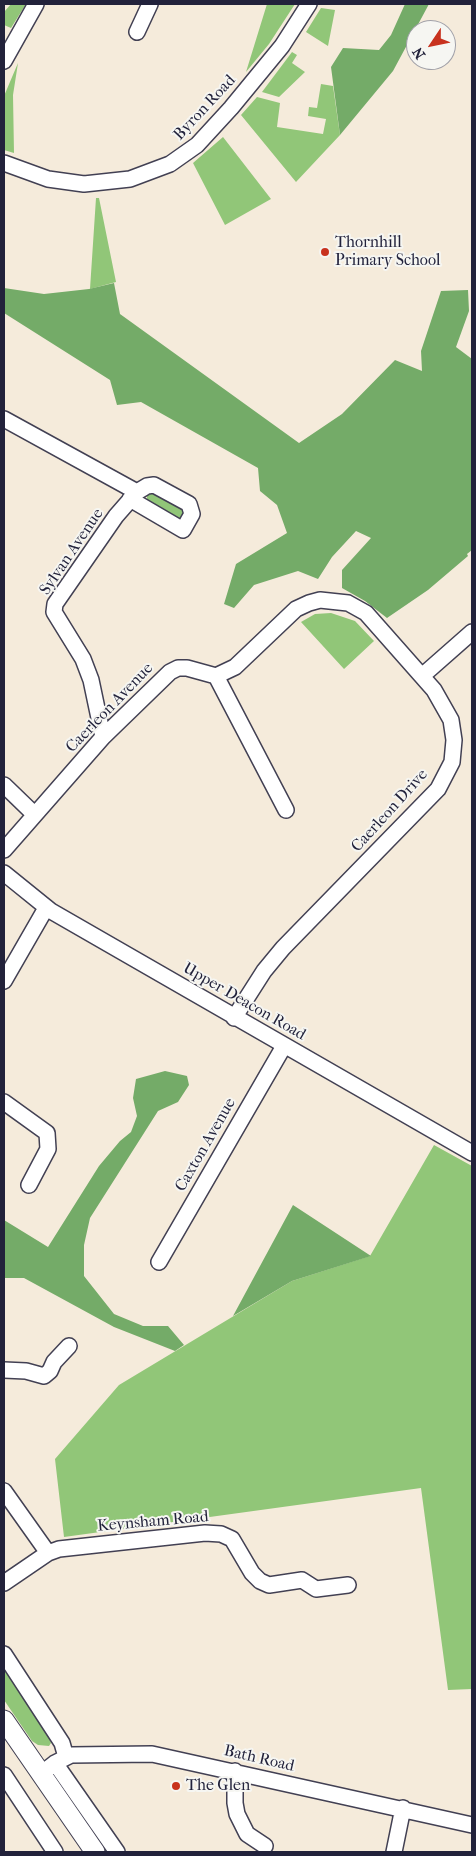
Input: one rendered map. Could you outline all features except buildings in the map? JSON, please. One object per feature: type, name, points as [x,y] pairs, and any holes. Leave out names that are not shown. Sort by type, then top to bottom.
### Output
[{"type":"main road","points":[[4,1720],[54,1764],[95,1852]]},
{"type":"street","points":[[4,61],[36,4]]},
{"type":"street","points":[[137,32],[150,4]]},
{"type":"street","name":"Byron Road","points":[[4,163],[42,178],[84,184],[130,179],[170,164],[197,146],[232,108],[282,46],[309,4]]},
{"type":"street","name":"Sylvan Avenue","points":[[4,419],[134,496],[55,604],[54,612],[83,659],[91,680],[104,737]]},
{"type":"street","name":"Caerleon Drive","points":[[216,676],[235,667],[296,609],[309,603],[332,600],[348,603],[366,614],[422,676],[444,705],[451,720],[454,740],[452,762],[438,790],[283,948],[264,971],[234,1018]]},
{"type":"street","points":[[422,676],[472,632]]},
{"type":"street","name":"Caerleon Avenue","points":[[4,850],[104,737],[170,672],[178,668],[187,668],[216,676]]},
{"type":"street","points":[[216,676],[286,810]]},
{"type":"street","points":[[4,785],[34,814]]},
{"type":"street","name":"Upper Deacon Road","points":[[4,874],[46,908],[234,1018],[472,1153]]},
{"type":"street","points":[[4,981],[46,908]]},
{"type":"street","name":"Caxton Avenue","points":[[159,1262],[284,1046]]},
{"type":"street","points":[[4,1102],[47,1133],[48,1149],[29,1185]]},
{"type":"street","points":[[4,1370],[26,1371],[44,1376],[69,1346]]},
{"type":"street","points":[[4,1491],[48,1553]]},
{"type":"street","name":"Keynsham Road","points":[[4,1583],[48,1553],[59,1548],[205,1533],[221,1534],[232,1539],[252,1573],[260,1581],[269,1584],[302,1580],[316,1589],[348,1585]]},
{"type":"street","points":[[4,1654],[62,1743],[54,1764],[117,1852]]},
{"type":"street","name":"Bath Road","points":[[54,1764],[101,1753],[152,1754],[403,1808],[472,1826]]},
{"type":"street","points":[[235,1771],[235,1803],[238,1814],[247,1834],[265,1846]]},
{"type":"street","points":[[4,1775],[55,1852]]},
{"type":"street","points":[[394,1852],[403,1808]]},
{"type":"green space","points":[[11,4],[26,4],[11,28],[4,25],[4,12]]},
{"type":"green space","points":[[267,4],[295,4],[269,44],[246,72]]},
{"type":"green space","points":[[405,4],[429,4],[420,20],[406,20],[406,47],[393,71],[340,135],[331,67],[343,48],[379,50],[391,35]]},
{"type":"green space","points":[[321,8],[335,10],[328,46],[306,32]]},
{"type":"green space","points":[[292,52],[297,55],[292,63],[305,72],[279,97],[262,92]]},
{"type":"green space","points":[[18,63],[13,95],[14,153],[4,150],[4,96]]},
{"type":"green space","points":[[321,84],[333,86],[340,135],[296,182],[241,115],[257,97],[280,103],[277,127],[323,134],[326,119],[308,116],[309,107],[317,108]]},
{"type":"green space","points":[[223,137],[271,199],[225,225],[193,163]]},
{"type":"green space","points":[[96,198],[99,198],[116,282],[90,289]]},
{"type":"green space","points":[[114,283],[120,314],[299,443],[342,414],[395,360],[422,371],[421,351],[441,291],[468,290],[469,311],[456,347],[472,359],[472,550],[467,554],[468,556],[428,590],[387,618],[365,601],[342,588],[342,570],[371,538],[356,531],[332,557],[318,579],[298,571],[254,585],[234,608],[224,604],[236,564],[287,533],[277,505],[260,491],[258,468],[141,402],[117,405],[110,380],[4,313],[4,288],[44,294],[89,289]]},
{"type":"green space","points":[[154,492],[183,508],[185,511],[181,520],[147,503],[147,495]]},
{"type":"green space","points":[[331,613],[355,621],[374,641],[344,669],[301,622],[315,614]]},
{"type":"green space","points":[[165,1071],[187,1076],[189,1085],[178,1102],[158,1111],[90,1218],[84,1245],[84,1276],[114,1314],[143,1326],[168,1326],[184,1345],[175,1351],[114,1327],[24,1278],[4,1278],[4,1220],[48,1247],[99,1166],[120,1141],[131,1132],[137,1116],[133,1098],[136,1079]]},
{"type":"green space","points":[[434,1145],[472,1166],[472,1689],[448,1690],[421,1488],[64,1537],[55,1459],[119,1385],[292,1281],[370,1256]]},
{"type":"green space","points":[[293,1205],[371,1256],[292,1281],[233,1316]]},
{"type":"green space","points":[[4,1664],[49,1731],[48,1735],[51,1743],[49,1746],[38,1745],[32,1741],[4,1700]]},
{"type":"place","name":"Thornhill Primary School","points":[[325,252]]},
{"type":"place","name":"The Glen","points":[[176,1786]]}]
